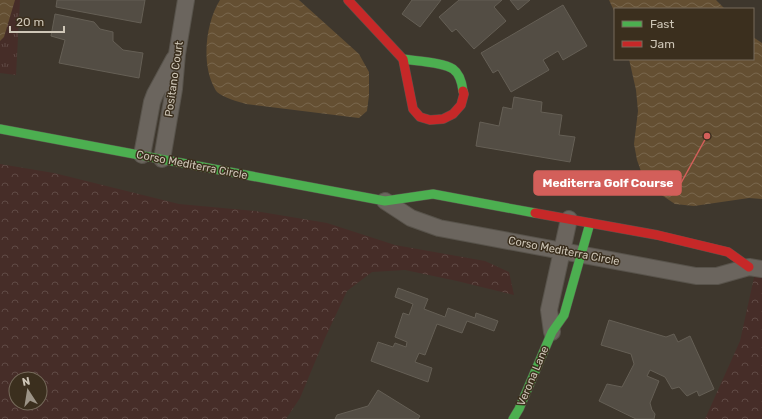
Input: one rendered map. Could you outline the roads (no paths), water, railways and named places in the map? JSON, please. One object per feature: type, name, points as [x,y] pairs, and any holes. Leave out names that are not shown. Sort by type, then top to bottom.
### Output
[{"type":"street","name":"Positano Court","points":[[162,159],[174,89],[177,54],[186,0]]},
{"type":"street","points":[[348,0],[403,59],[413,109],[420,117],[430,120],[443,119],[453,114],[461,105],[464,94],[462,82],[459,76],[445,65],[403,59]]},
{"type":"street","points":[[142,155],[152,102],[177,54]]},
{"type":"street","name":"Corso Mediterra Circle","points":[[0,129],[384,201],[433,194],[657,235],[728,252],[755,268]]},
{"type":"street","name":"Corso Mediterra Circle","points":[[384,201],[411,218],[439,228],[696,276],[717,276],[755,268]]},
{"type":"street","name":"Verona Lane","points":[[552,332],[549,310],[569,219]]},
{"type":"street","name":"Verona Lane","points":[[513,419],[519,409],[552,332],[564,315],[590,223]]},
{"type":"water","points":[[0,0],[15,0],[4,37],[0,41]]},
{"type":"water","points":[[220,0],[299,0],[359,54],[369,72],[367,111],[359,118],[246,104],[219,94],[210,77],[206,55],[211,20]]},
{"type":"water","points":[[609,0],[716,0],[724,8],[614,8],[614,11]]},
{"type":"water","points":[[754,38],[762,43],[762,199],[749,198],[694,206],[675,204],[660,194],[643,177],[637,160],[634,144],[638,111],[636,90],[629,60],[754,60]]},
{"type":"place","name":"Mediterra Golf Course","points":[[707,136]]}]
